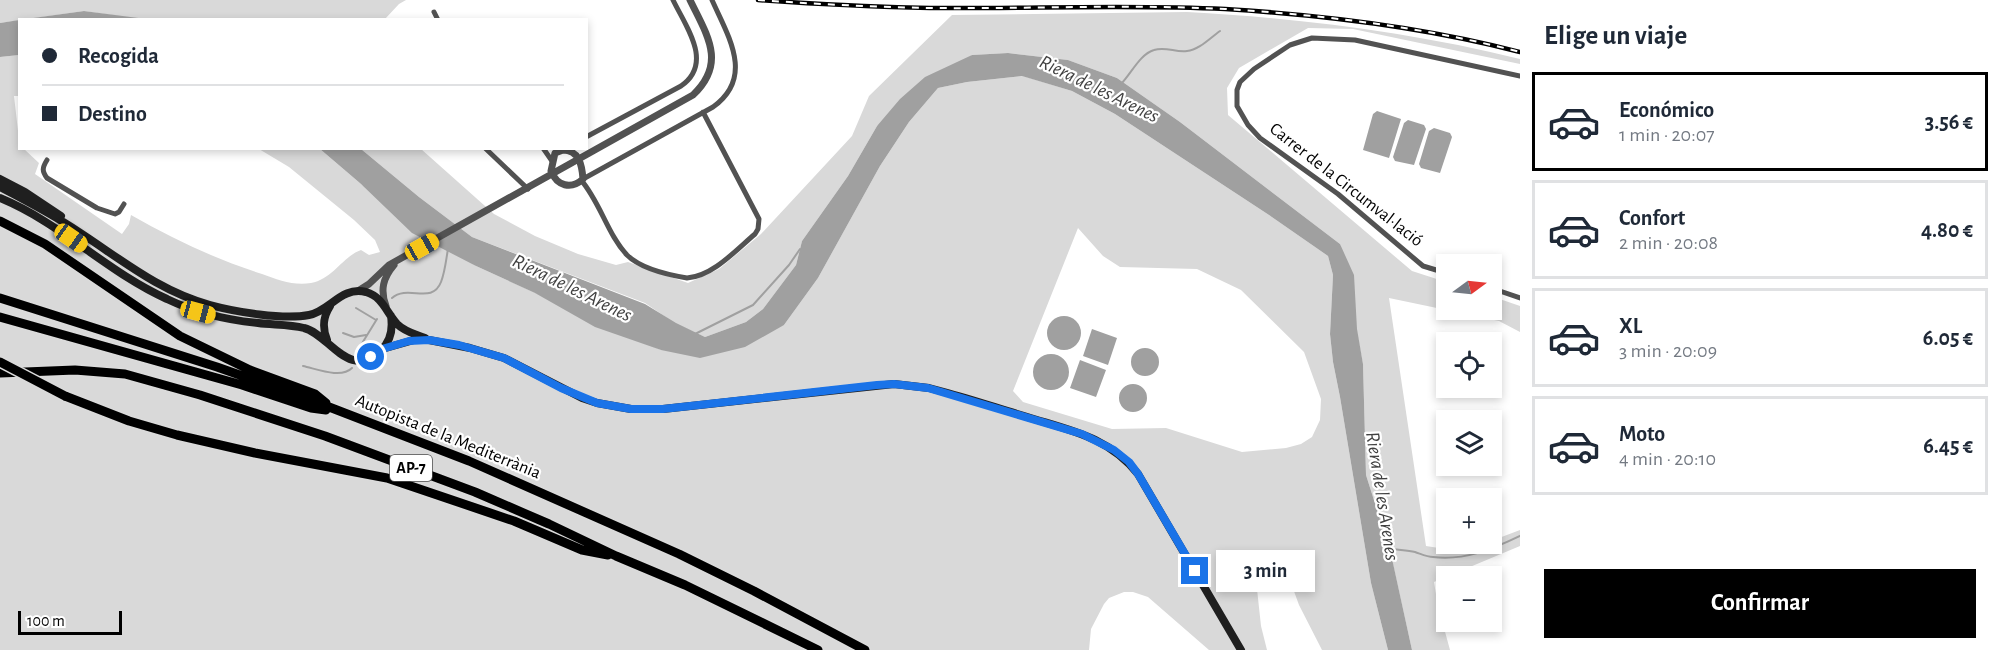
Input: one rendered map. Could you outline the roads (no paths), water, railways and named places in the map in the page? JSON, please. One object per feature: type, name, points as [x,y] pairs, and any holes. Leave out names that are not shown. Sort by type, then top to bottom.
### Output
[{"type":"highway","points":[[0,221],[45,244],[180,336],[250,370],[315,394],[330,407]]},
{"type":"highway","name":"Autopista de la Mediterrània","points":[[0,298],[198,360],[330,407],[470,461],[679,554],[865,650]]},
{"type":"highway","points":[[0,317],[242,385],[311,408],[344,413]]},
{"type":"highway","points":[[0,362],[65,396],[129,421],[255,453],[387,478],[514,521],[582,550],[616,556]]},
{"type":"highway","name":"AP-7","points":[[0,373],[68,370],[108,372],[142,378],[325,436],[475,492],[685,585],[818,650]]},
{"type":"highway","points":[[0,381],[25,373]]},
{"type":"main road","points":[[0,179],[39,201],[78,231]]},
{"type":"main road","points":[[0,187],[78,231],[146,278],[177,294],[209,305],[243,312],[297,316],[316,313],[345,294],[358,291],[372,294],[402,328],[429,340],[492,354],[582,398],[620,408],[663,409],[877,385],[903,385],[944,392],[1092,438],[1122,456],[1138,474],[1241,650]]},
{"type":"main road","points":[[0,198],[40,218],[131,280],[186,308],[221,318],[305,328],[316,333],[339,354],[352,359],[367,358],[382,349],[409,341],[429,340]]},
{"type":"main road","points":[[329,344],[324,331],[324,320],[335,300]]},
{"type":"main road","points":[[382,349],[391,332],[388,310]]},
{"type":"street","points":[[588,136],[681,86],[692,75],[697,62],[695,46],[673,0]]},
{"type":"street","points":[[358,291],[369,284],[385,268],[679,105],[693,95],[710,74],[712,54],[709,40],[690,0]]},
{"type":"street","points":[[703,112],[759,219],[758,229],[754,234],[717,266],[693,278],[687,278],[644,266],[631,259],[622,249],[582,179],[580,160],[575,151],[561,150],[552,161],[551,171],[567,186],[576,185],[582,179],[594,171],[721,101],[736,73],[735,53],[712,0]]},
{"type":"street","points":[[434,12],[437,18]]},
{"type":"street","name":"Carrer de la Circumval·lació","points":[[1436,270],[1423,266],[1338,194],[1260,138],[1248,125],[1237,106],[1237,90],[1246,75],[1254,69],[1290,45],[1312,38],[1355,40],[1520,76]]},
{"type":"street","points":[[488,150],[528,189]]},
{"type":"street","points":[[545,150],[552,161]]},
{"type":"street","points":[[47,160],[43,166],[43,172],[47,178],[97,208],[116,214],[124,204]]},
{"type":"street","points":[[582,169],[594,171]]},
{"type":"street","points":[[388,310],[383,294],[384,279],[400,260]]},
{"type":"street","points":[[1502,292],[1520,298]]},
{"type":"water","points":[[84,11],[138,18],[33,18]]},
{"type":"water","points":[[18,20],[18,55],[0,57],[0,23]]},
{"type":"water","points":[[1008,53],[1068,60],[1117,78],[1180,122],[1340,244],[1354,275],[1357,329],[1363,364],[1366,475],[1391,554],[1412,650],[1388,650],[1371,583],[1333,362],[1330,334],[1333,275],[1328,256],[1115,114],[1072,91],[1022,76],[967,82],[938,88],[909,122],[880,166],[818,278],[784,325],[745,347],[700,358],[661,350],[595,327],[535,293],[412,233],[321,150],[362,150],[472,237],[645,304],[705,337],[746,322],[763,309],[796,265],[802,241],[848,176],[877,126],[900,99],[925,77],[972,55]]},
{"type":"water","points":[[1377,111],[1401,119],[1389,158],[1363,150],[1373,114]]},
{"type":"water","points":[[1408,120],[1424,125],[1426,129],[1414,165],[1395,161],[1393,157],[1404,123]]},
{"type":"water","points":[[1434,128],[1450,133],[1452,137],[1440,173],[1421,168],[1419,164],[1429,131]]},
{"type":"water","points":[[1064,316],[1076,321],[1081,333],[1076,345],[1064,350],[1052,345],[1047,333],[1052,321]]},
{"type":"water","points":[[1092,329],[1117,338],[1108,365],[1083,356]]},
{"type":"water","points":[[1145,348],[1155,352],[1159,362],[1155,372],[1145,376],[1135,372],[1131,362],[1135,352]]},
{"type":"water","points":[[1051,354],[1063,360],[1069,372],[1063,384],[1051,390],[1039,384],[1033,372],[1039,360]]},
{"type":"water","points":[[1080,360],[1106,370],[1096,397],[1070,388]]},
{"type":"water","points":[[1133,384],[1143,388],[1147,398],[1143,408],[1133,412],[1123,408],[1119,398],[1123,388]]},
{"type":"waterway","points":[[1121,84],[1149,52],[1163,49],[1191,50],[1220,31]]},
{"type":"waterway","points":[[392,298],[398,294],[426,293],[437,289],[444,274],[448,249]]},
{"type":"waterway","name":"Riera de les Arenes","points":[[695,334],[753,305],[789,265],[800,249]]},
{"type":"waterway","points":[[356,308],[376,320]]},
{"type":"waterway","points":[[361,345],[377,319]]},
{"type":"waterway","points":[[343,333],[354,337],[366,335]]},
{"type":"waterway","points":[[303,366],[335,373],[342,373],[352,368]]},
{"type":"waterway","points":[[1387,548],[1445,558],[1467,556],[1520,536]]},
{"type":"railway","points":[[758,0],[930,8],[1225,9],[1373,23],[1484,43],[1520,52]]}]
